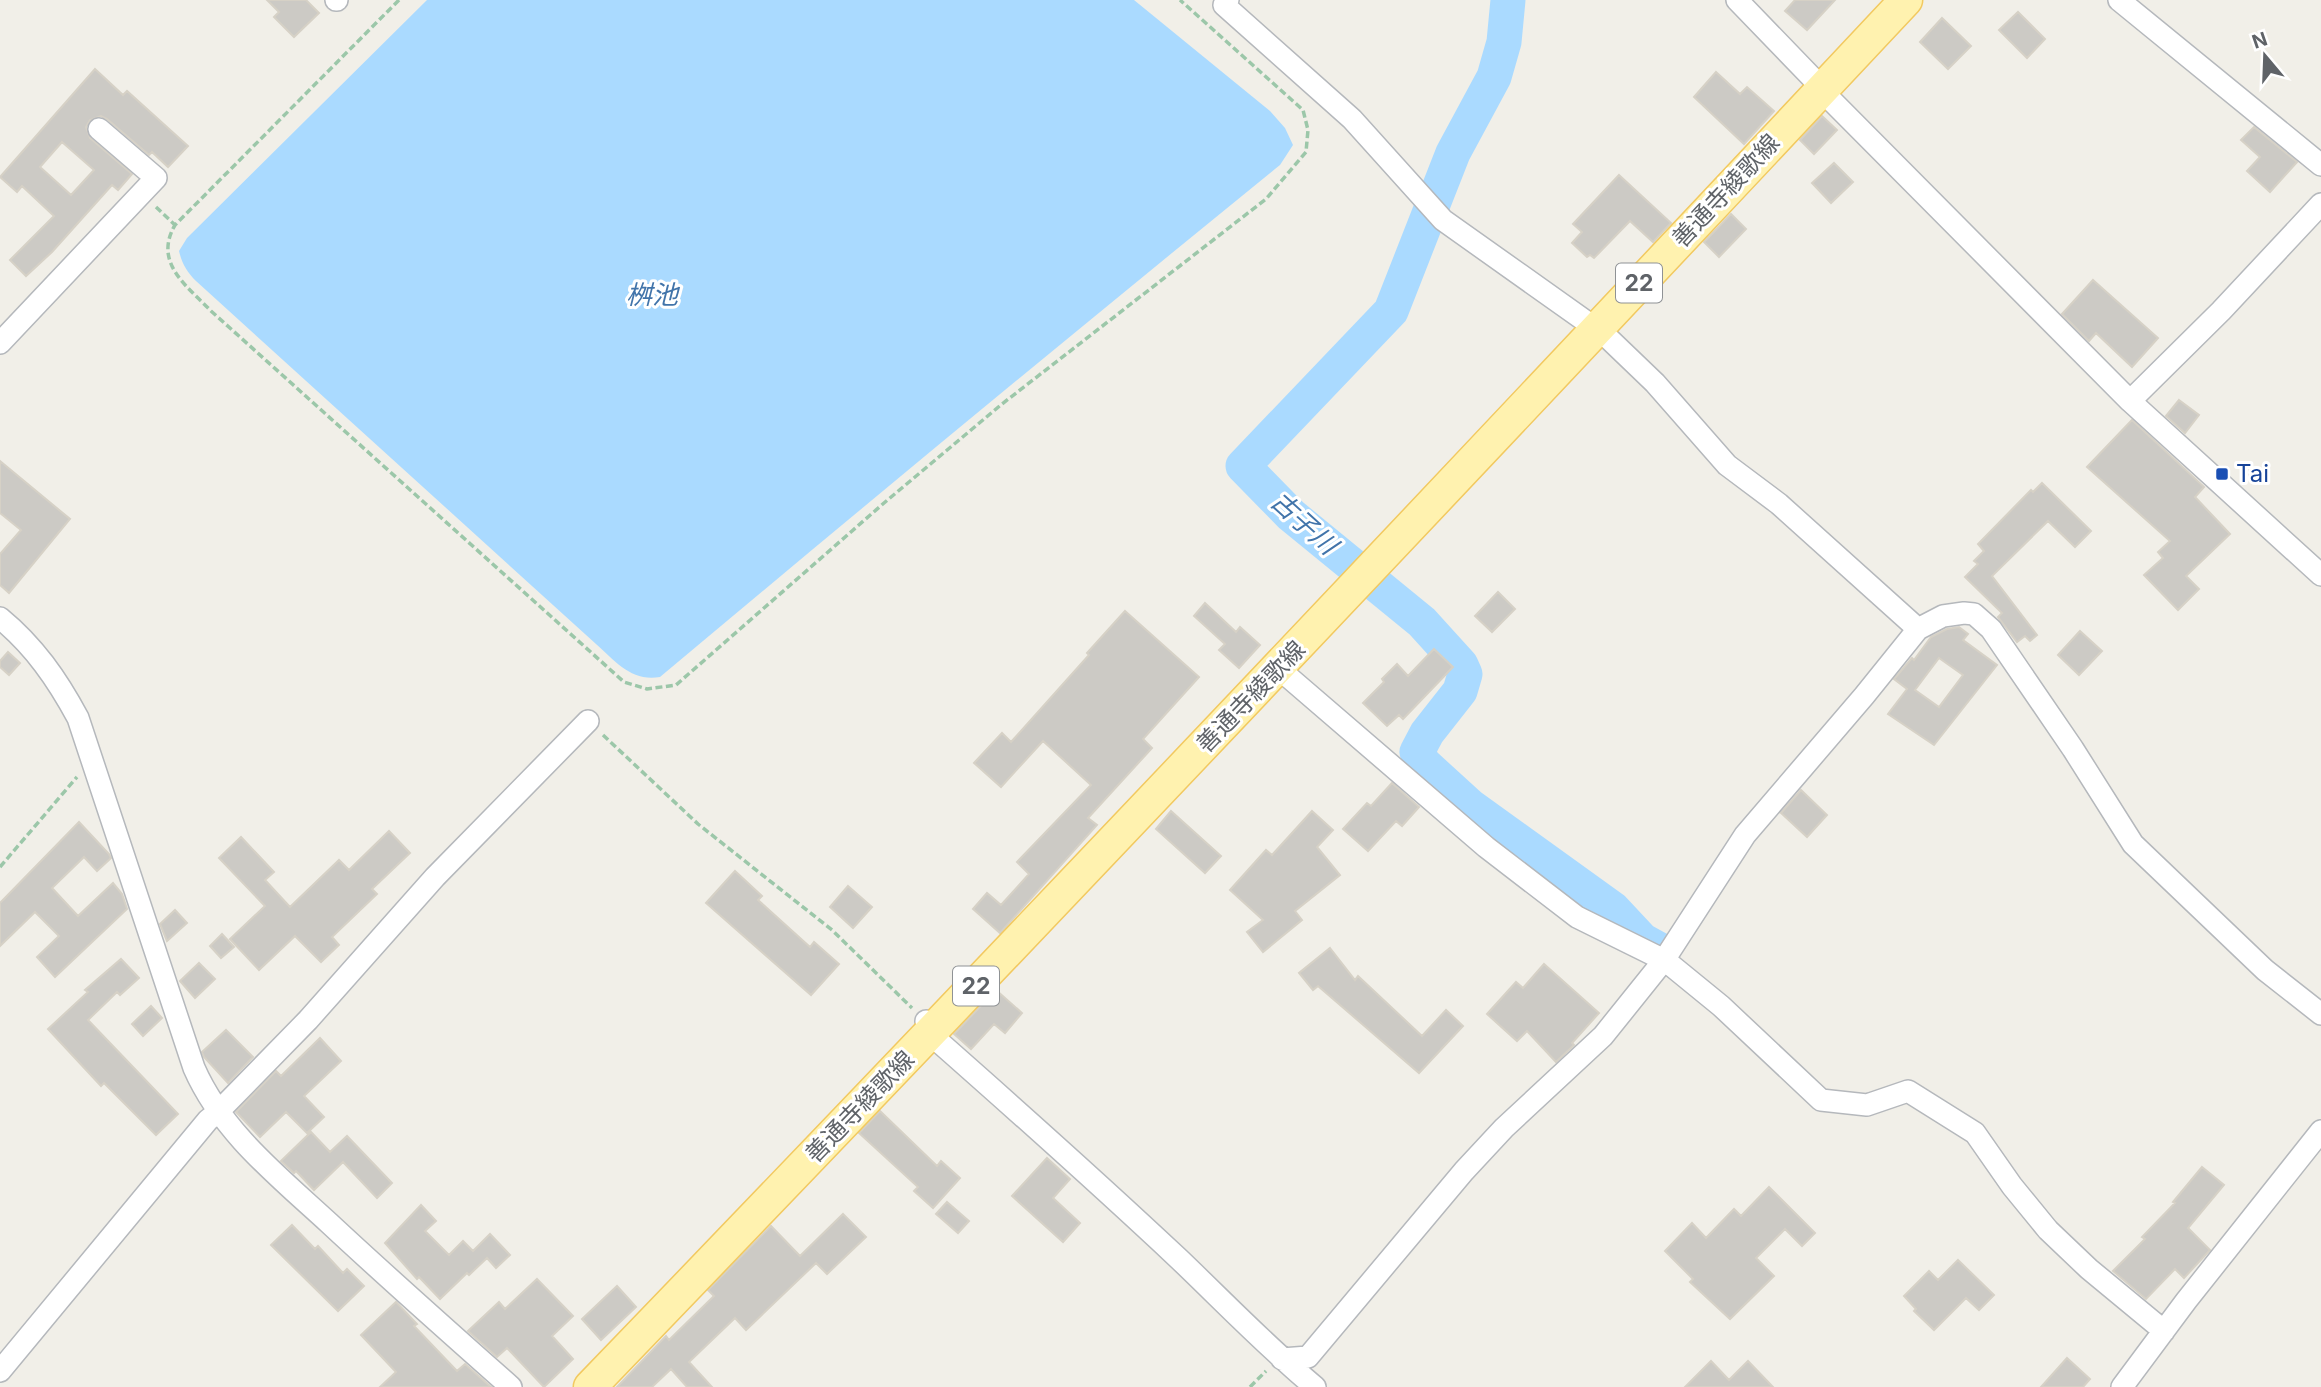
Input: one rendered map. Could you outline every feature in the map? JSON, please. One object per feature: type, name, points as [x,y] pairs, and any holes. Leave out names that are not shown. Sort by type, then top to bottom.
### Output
[{"type":"main road","name":"善通寺綾歌線","points":[[590,1387],[928,1028],[1278,668],[1906,0]]},
{"type":"street","points":[[1228,0],[1224,5],[1352,119],[1443,220],[1596,329],[1655,383],[1727,465],[1779,505],[1918,629]]},
{"type":"street","points":[[1737,0],[1976,248],[2130,401],[2321,575]]},
{"type":"street","points":[[2119,0],[2321,164]]},
{"type":"street","points":[[0,343],[156,178],[99,129]]},
{"type":"street","points":[[2130,401],[2221,311],[2321,204]]},
{"type":"street","points":[[1282,1360],[1308,1357],[1464,1171],[1504,1128],[1603,1036],[1664,960],[1745,835],[1918,629],[1943,616],[1974,614],[1992,629],[2133,844],[2265,970],[2321,1014]]},
{"type":"street","points":[[0,618],[39,656],[61,686],[78,718],[204,1092],[257,1157],[511,1387]]},
{"type":"street","points":[[1278,668],[1486,847],[1577,917],[1664,960],[1721,1006],[1821,1100],[1867,1105],[1908,1091],[1975,1133],[2012,1186],[2048,1230],[2089,1269],[2164,1331]]},
{"type":"street","points":[[0,1371],[179,1152],[308,1020],[435,877],[588,721]]},
{"type":"street","points":[[928,1028],[1083,1170],[1282,1360],[1315,1387]]},
{"type":"street","points":[[2122,1387],[2321,1131]]},
{"type":"path","points":[[399,0],[175,225],[170,233],[170,267],[211,310],[624,682],[647,689],[676,685],[805,570],[983,421],[1266,200],[1306,152],[1308,130],[1303,110],[1180,0]]},
{"type":"path","points":[[157,208],[175,225]]},
{"type":"path","points":[[588,721],[698,824],[832,930],[928,1028]]},
{"type":"path","points":[[0,867],[92,759]]},
{"type":"water","name":"桝池","points":[[427,0],[1134,0],[1270,111],[1285,128],[1293,145],[1280,165],[660,677],[650,678],[633,674],[610,657],[196,281],[180,256],[179,251],[187,238]]},
{"type":"building","points":[[267,0],[306,0],[319,13],[294,37],[274,17],[279,12]]},
{"type":"building","points":[[1795,0],[1835,0],[1807,30],[1785,11]]},
{"type":"building","points":[[2018,12],[2045,39],[2027,58],[1999,30]]},
{"type":"building","points":[[1942,18],[1971,46],[1948,69],[1920,42]]},
{"type":"building","points":[[95,69],[123,95],[127,91],[188,146],[168,167],[152,152],[149,155],[107,119],[101,116],[90,120],[86,127],[90,138],[132,174],[118,190],[112,185],[52,252],[26,276],[10,260],[54,216],[22,186],[17,192],[0,177]],"holes":[[[62,142],[94,170],[71,195],[40,167]]]},
{"type":"building","points":[[1716,72],[1740,94],[1747,87],[1774,111],[1744,144],[1694,97]]},
{"type":"building","points":[[1822,116],[1837,130],[1814,154],[1800,140]]},
{"type":"building","points":[[2254,127],[2297,162],[2270,192],[2247,171],[2260,157],[2241,140]]},
{"type":"building","points":[[1834,163],[1853,182],[1831,203],[1812,183]]},
{"type":"building","points":[[1619,175],[1671,223],[1653,242],[1630,221],[1594,258],[1590,255],[1587,257],[1572,243],[1582,232],[1573,224]]},
{"type":"building","points":[[1731,214],[1746,229],[1719,257],[1704,242]]},
{"type":"building","points":[[2093,280],[2158,338],[2132,367],[2096,333],[2089,341],[2062,314]]},
{"type":"building","points":[[2179,400],[2199,415],[2185,433],[2166,416]]},
{"type":"building","points":[[2132,420],[2204,487],[2195,497],[2230,534],[2186,576],[2199,589],[2178,610],[2144,575],[2163,558],[2158,552],[2170,541],[2087,467]]},
{"type":"building","points":[[0,461],[70,519],[9,593],[0,585],[0,554],[21,530],[0,513]]},
{"type":"building","points":[[2042,483],[2091,531],[2075,547],[2048,521],[1992,576],[2037,635],[2030,641],[2025,636],[2017,642],[1998,617],[2002,613],[1965,577],[1978,564],[1974,561],[1984,551],[1978,544],[2031,490],[2033,492]]},
{"type":"building","points":[[1498,592],[1515,609],[1492,632],[1475,616]]},
{"type":"building","points":[[1205,603],[1236,632],[1240,627],[1260,645],[1239,668],[1219,650],[1225,644],[1194,616]]},
{"type":"building","points":[[1125,611],[1199,677],[1143,739],[1152,748],[1088,818],[1097,825],[1000,933],[973,909],[987,893],[1001,905],[1029,874],[1017,862],[1091,785],[1043,741],[1001,787],[974,763],[1002,733],[1011,742]]},
{"type":"building","points":[[1959,627],[1968,634],[1963,640],[1997,665],[1934,745],[1888,714],[1907,689],[1894,679],[1912,658],[1914,660],[1931,637],[1947,629]],"holes":[[[1939,658],[1963,675],[1939,707],[1915,690]]]},
{"type":"building","points":[[2080,631],[2102,651],[2079,675],[2058,655]]},
{"type":"building","points":[[1434,649],[1453,667],[1403,719],[1399,715],[1387,726],[1363,703],[1397,664],[1408,676]]},
{"type":"building","points":[[8,652],[20,663],[9,675],[0,667],[0,661]]},
{"type":"building","points":[[1392,783],[1419,807],[1402,826],[1396,821],[1368,851],[1343,829],[1367,803],[1371,806]]},
{"type":"building","points":[[1801,790],[1827,815],[1807,837],[1781,813]]},
{"type":"building","points":[[1171,811],[1221,856],[1205,873],[1156,829]]},
{"type":"building","points":[[1312,811],[1333,830],[1317,847],[1340,875],[1295,911],[1302,920],[1263,952],[1247,932],[1263,920],[1230,890],[1266,850],[1272,855]]},
{"type":"building","points":[[79,822],[111,858],[97,871],[84,857],[52,888],[78,916],[113,883],[122,894],[127,909],[55,977],[37,957],[59,936],[35,912],[0,946],[0,903]]},
{"type":"building","points":[[389,831],[410,853],[372,889],[377,894],[332,937],[339,945],[321,962],[295,936],[259,970],[230,939],[265,906],[219,858],[241,837],[274,872],[265,880],[290,907],[339,860],[349,870]]},
{"type":"building","points":[[735,871],[762,896],[758,900],[810,947],[814,942],[839,964],[811,995],[706,903]]},
{"type":"building","points":[[848,886],[872,907],[853,928],[830,907]]},
{"type":"building","points":[[175,910],[187,923],[167,941],[160,924]]},
{"type":"building","points":[[222,934],[234,947],[221,958],[210,946]]},
{"type":"building","points":[[1330,948],[1355,980],[1358,976],[1422,1036],[1446,1010],[1463,1026],[1419,1073],[1318,986],[1313,990],[1299,973]]},
{"type":"building","points":[[121,959],[139,978],[120,995],[117,992],[88,1020],[178,1114],[156,1135],[104,1083],[101,1086],[48,1029],[88,992],[85,990]]},
{"type":"building","points":[[199,963],[215,979],[195,998],[180,981]]},
{"type":"building","points":[[1544,964],[1599,1013],[1572,1043],[1574,1045],[1556,1062],[1527,1031],[1517,1041],[1487,1014],[1516,982],[1523,988]]},
{"type":"building","points":[[996,990],[1022,1013],[1005,1033],[994,1024],[971,1049],[954,1034]]},
{"type":"building","points":[[151,1006],[162,1018],[143,1036],[132,1024]]},
{"type":"building","points":[[226,1030],[253,1057],[228,1083],[202,1052]]},
{"type":"building","points":[[320,1038],[341,1061],[304,1096],[324,1117],[307,1133],[286,1112],[260,1137],[236,1112],[276,1071],[281,1076]]},
{"type":"building","points":[[880,1111],[937,1166],[941,1161],[960,1178],[933,1208],[914,1191],[918,1187],[859,1133]]},
{"type":"building","points":[[311,1132],[330,1152],[347,1136],[392,1183],[377,1198],[343,1162],[314,1190],[296,1171],[294,1173],[281,1161]]},
{"type":"building","points":[[1047,1158],[1070,1179],[1053,1198],[1080,1223],[1063,1242],[1012,1196]]},
{"type":"building","points":[[2202,1167],[2224,1185],[2188,1228],[2210,1250],[2184,1278],[2175,1269],[2146,1299],[2113,1271],[2145,1239],[2142,1237],[2175,1203],[2173,1202]]},
{"type":"building","points":[[1769,1187],[1815,1233],[1802,1246],[1785,1229],[1756,1258],[1774,1276],[1730,1319],[1690,1282],[1693,1279],[1665,1251],[1692,1223],[1706,1238],[1734,1209],[1741,1216]]},
{"type":"building","points":[[947,1202],[969,1221],[958,1233],[936,1214]]},
{"type":"building","points":[[421,1205],[436,1221],[425,1231],[449,1255],[463,1241],[473,1251],[490,1234],[510,1255],[496,1268],[487,1258],[440,1299],[419,1277],[417,1279],[385,1243]]},
{"type":"building","points":[[843,1214],[866,1237],[827,1274],[816,1263],[746,1330],[735,1318],[689,1362],[712,1387],[687,1387],[671,1369],[652,1387],[617,1387],[666,1336],[669,1340],[714,1296],[708,1290],[771,1226],[800,1256]]},
{"type":"building","points":[[292,1225],[315,1249],[318,1246],[343,1273],[347,1269],[364,1286],[338,1311],[271,1245]]},
{"type":"building","points":[[1958,1260],[1994,1295],[1979,1310],[1966,1298],[1934,1330],[1914,1311],[1916,1309],[1904,1296],[1929,1271],[1938,1280]]},
{"type":"building","points":[[537,1279],[573,1316],[552,1336],[573,1359],[544,1387],[507,1348],[497,1357],[468,1331],[499,1302],[505,1309]]},
{"type":"building","points":[[617,1286],[636,1307],[601,1340],[582,1319]]},
{"type":"building","points":[[396,1302],[417,1324],[414,1326],[457,1371],[465,1364],[491,1387],[380,1387],[396,1372],[361,1335]]},
{"type":"building","points":[[2067,1358],[2090,1379],[2083,1387],[2041,1387]]},
{"type":"building","points":[[1711,1361],[1729,1380],[1748,1361],[1773,1387],[1685,1387]]},
{"type":"waterway","name":"古子川","points":[[1508,0],[1504,42],[1494,77],[1453,153],[1391,311],[1243,466],[1291,515],[1422,622],[1461,665],[1465,674],[1460,691],[1427,733],[1417,752],[1424,764],[1470,806],[1613,909],[1642,940],[1662,951]]},
{"type":"place","name":"Tai","points":[[2222,474]]}]
